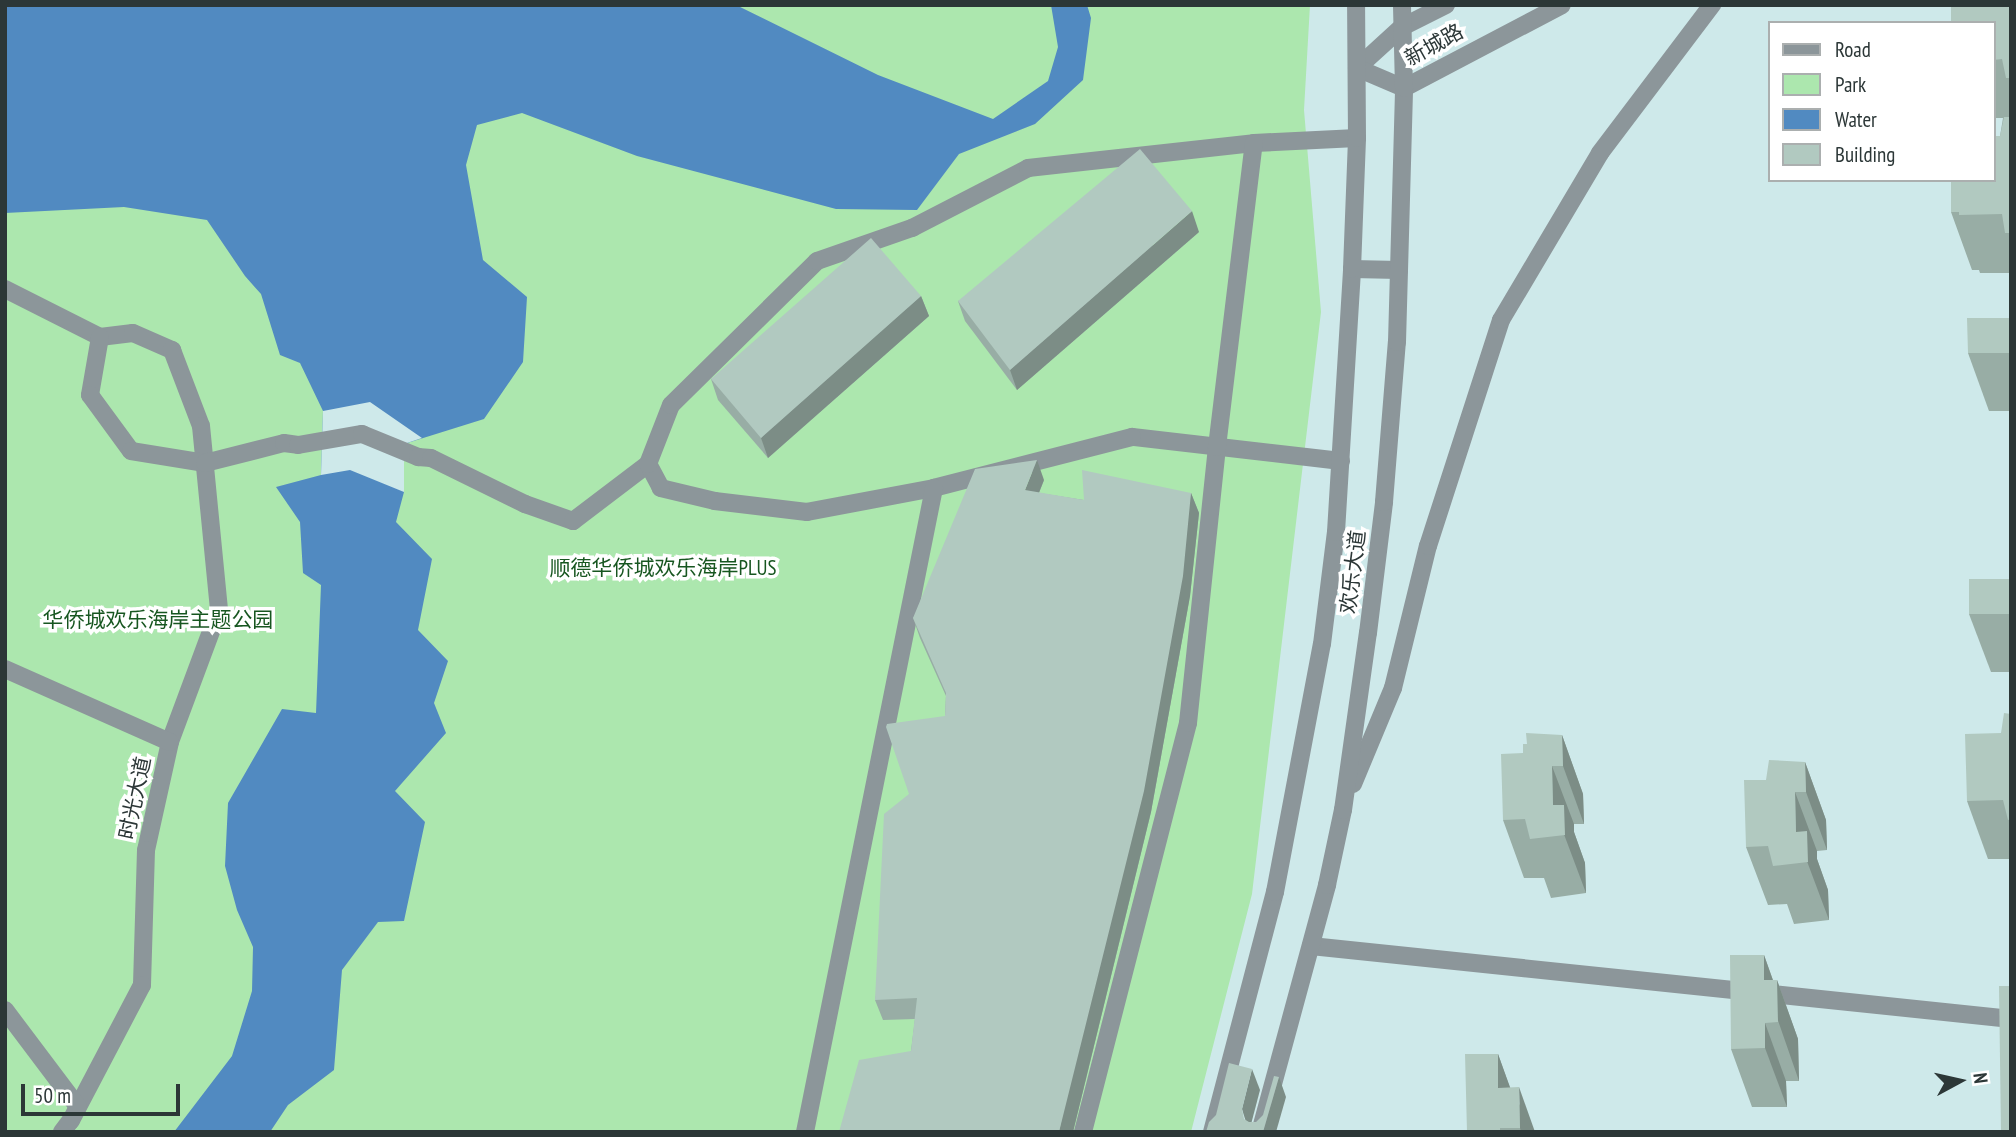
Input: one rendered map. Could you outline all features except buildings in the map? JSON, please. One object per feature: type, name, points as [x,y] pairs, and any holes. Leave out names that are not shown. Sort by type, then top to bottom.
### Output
[{"type":"street","name":"欢乐大道","points":[[1212,1132],[1275,892],[1322,644],[1336,532],[1352,269],[1357,138],[1356,5]]},
{"type":"street","name":"欢乐大道","points":[[1260,1132],[1311,946],[1343,810],[1384,502],[1399,270],[1404,88],[1402,5]]},
{"type":"street","name":"新城路","points":[[1357,68],[1402,27],[1446,5]]},
{"type":"street","name":"新城路","points":[[1404,88],[1562,5]]},
{"type":"street","points":[[1343,810],[1393,688],[1428,546],[1501,320],[1600,153],[1712,5]]},
{"type":"street","points":[[1357,68],[1404,88]]},
{"type":"street","points":[[5,289],[100,337],[90,396],[131,451],[205,463],[284,443],[298,445],[362,434],[418,457],[431,458],[525,504],[573,521],[648,464],[671,405],[817,261],[912,228],[1028,168],[1254,143],[1357,138]]},
{"type":"street","points":[[1083,1132],[1188,723],[1217,447],[1254,143]]},
{"type":"street","points":[[1352,269],[1399,270]]},
{"type":"street","name":"时光大道","points":[[73,1123],[142,985],[146,850],[170,742],[219,610],[201,426],[172,350],[133,333],[100,337]]},
{"type":"street","points":[[648,464],[661,488],[715,501],[807,512],[934,488],[1132,437],[1341,461]]},
{"type":"street","points":[[805,1132],[934,488]]},
{"type":"street","points":[[5,669],[170,742]]},
{"type":"street","points":[[1311,946],[2011,1019]]},
{"type":"street","points":[[5,1010],[73,1123]]},
{"type":"green space","name":"顺德华侨城欢乐海岸PLUS","points":[[5,5],[1310,5],[1304,110],[1321,312],[1252,894],[1191,1132],[5,1132]]},
{"type":"water","points":[[5,5],[736,5],[878,75],[993,119],[1048,81],[1058,47],[1051,5],[1087,5],[1091,18],[1083,80],[1035,124],[959,154],[917,210],[836,209],[637,156],[522,113],[477,125],[466,165],[483,260],[527,297],[523,362],[484,419],[404,444],[404,492],[396,522],[432,559],[418,630],[448,661],[434,703],[446,733],[395,791],[425,822],[404,921],[378,922],[342,970],[334,1070],[288,1105],[270,1132],[174,1132],[232,1056],[252,991],[253,947],[237,910],[225,866],[228,803],[282,709],[316,713],[321,585],[303,573],[300,522],[276,487],[321,475],[323,411],[300,363],[280,355],[261,294],[245,276],[207,220],[124,207],[5,213]]},
{"type":"pier","points":[[370,402],[422,438],[404,444],[404,492],[350,470],[321,475],[323,411]]},
{"type":"park label","name":"华侨城欢乐海岸主题公园","points":[[158,620]]}]
